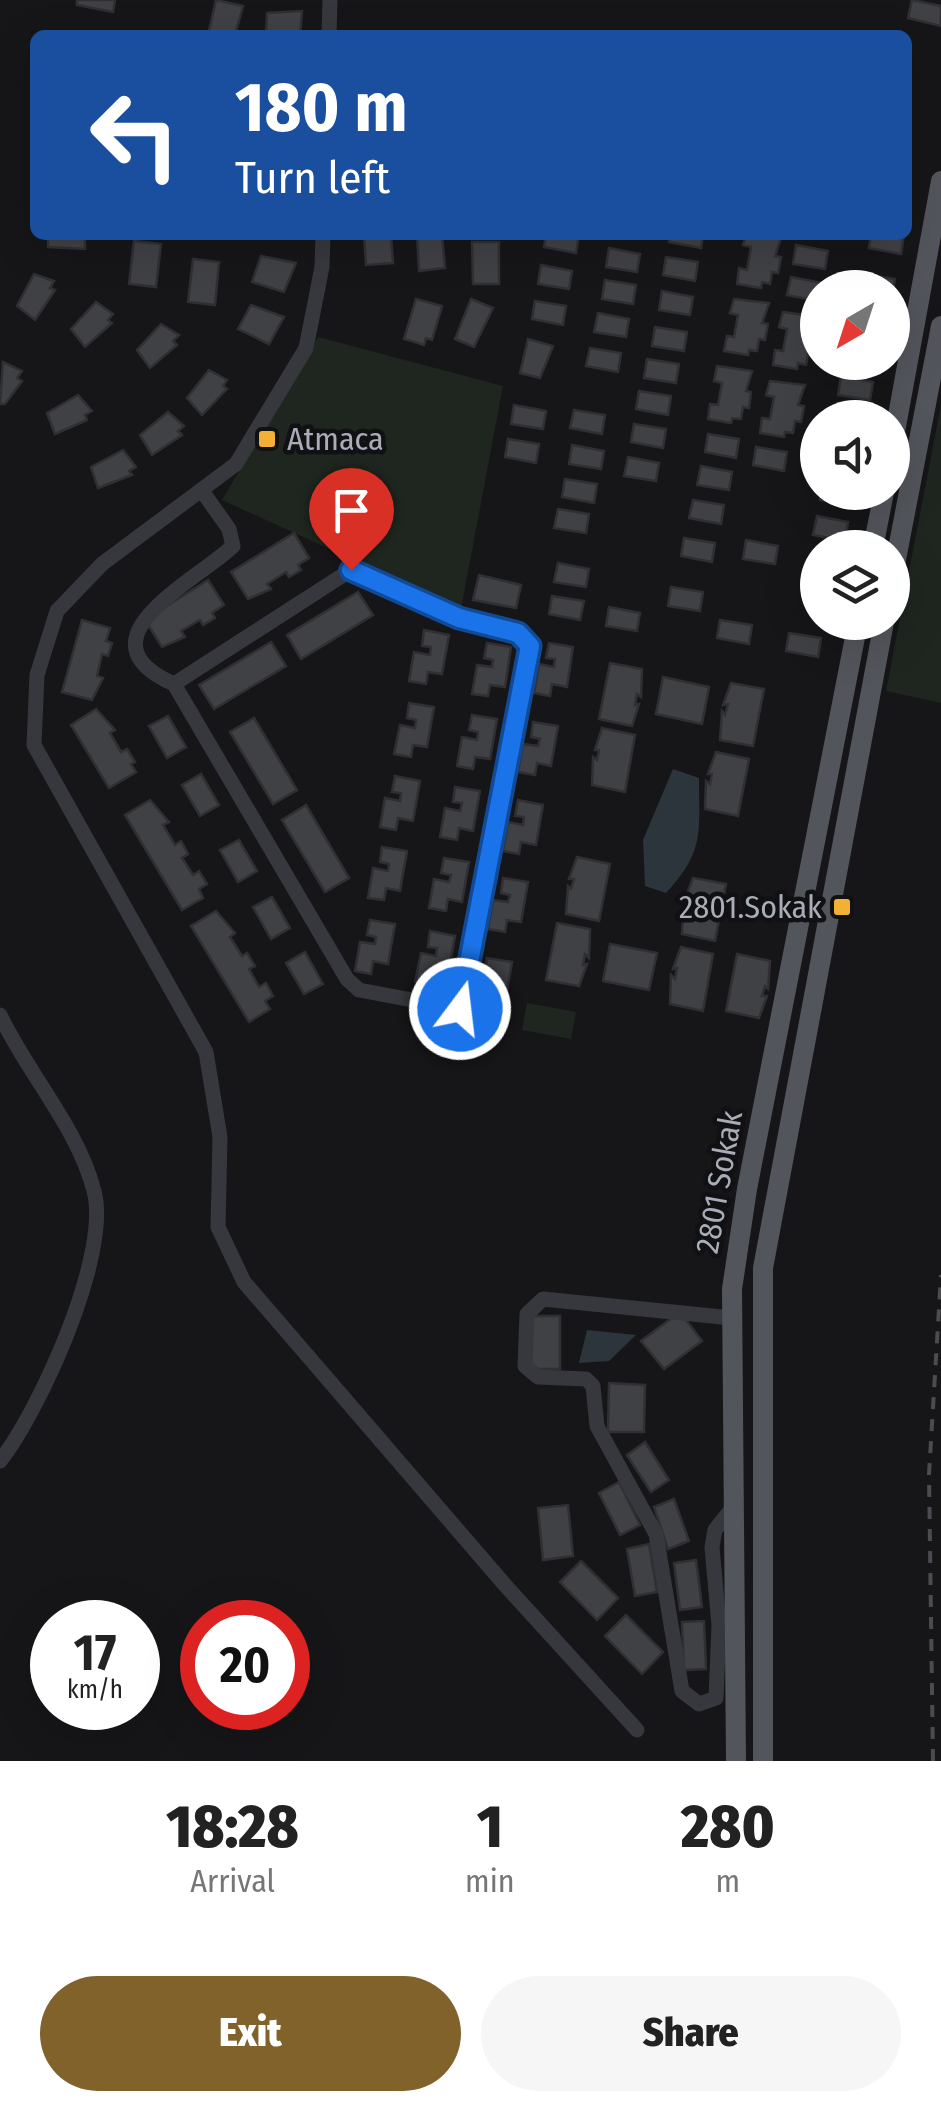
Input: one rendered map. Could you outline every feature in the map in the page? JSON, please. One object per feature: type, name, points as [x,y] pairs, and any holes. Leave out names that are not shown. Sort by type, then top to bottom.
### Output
[{"type":"main road","points":[[901,400],[941,181]]},
{"type":"main road","points":[[902,530],[941,326]]},
{"type":"main road","name":"2801 Sokak","points":[[736,1761],[732,1290],[747,1189],[854,640]]},
{"type":"main road","name":"2801 Sokak","points":[[763,1761],[762,1268],[881,640]]},
{"type":"street","points":[[329,30],[330,0]]},
{"type":"street","points":[[322,240],[322,267],[306,348],[236,464],[123,546],[57,612],[36,675],[34,745],[206,1052],[220,1137],[218,1227],[244,1282],[506,1586],[637,1730]]},
{"type":"street","points":[[174,684],[351,570],[459,618],[526,640],[530,653],[460,1009],[360,990],[348,979],[174,684],[156,676],[140,658],[140,620],[232,546],[229,529],[202,491]]},
{"type":"street","points":[[0,1015],[71,1140],[94,1190],[99,1223],[88,1271],[48,1380],[31,1416],[0,1461]]},
{"type":"street","points":[[732,1318],[543,1299],[527,1314],[526,1366],[538,1378],[586,1379],[594,1386],[597,1426],[656,1534],[682,1690],[699,1704],[716,1698],[719,1625],[712,1547],[715,1530],[734,1506]]},
{"type":"shaded area","points":[[318,337],[503,386],[461,609],[222,500]]},
{"type":"shaded area","points":[[941,405],[941,703],[886,691],[896,640],[910,640],[910,566]]},
{"type":"shaded area","points":[[673,769],[699,778],[699,827],[688,865],[666,893],[645,886],[643,840]]},
{"type":"shaded area","points":[[527,1003],[576,1012],[571,1039],[522,1030]]},
{"type":"shaded area","points":[[587,1330],[636,1335],[609,1361],[579,1363]]},
{"type":"building","points":[[77,0],[115,0],[113,12],[77,5]]},
{"type":"building","points":[[216,0],[243,6],[236,30],[209,30]]},
{"type":"building","points":[[912,0],[941,6],[941,26],[908,18]]},
{"type":"building","points":[[302,11],[300,30],[266,30],[267,13]]},
{"type":"building","points":[[48,240],[85,240],[85,249],[48,247]]},
{"type":"building","points":[[364,240],[391,240],[393,263],[366,265]]},
{"type":"building","points":[[417,240],[442,240],[445,268],[419,271]]},
{"type":"building","points":[[545,240],[578,240],[576,253],[544,247]]},
{"type":"building","points":[[670,240],[702,240],[701,248]]},
{"type":"building","points":[[744,240],[780,240],[775,256],[781,257],[778,273],[772,272],[770,284],[762,282],[761,288],[737,284],[739,268],[747,270],[751,247],[743,245]]},
{"type":"building","points":[[870,240],[903,240],[901,254],[869,248]]},
{"type":"building","points":[[134,241],[161,244],[156,287],[129,284]]},
{"type":"building","points":[[472,242],[499,242],[499,284],[473,284]]},
{"type":"building","points":[[796,245],[828,251],[825,269],[793,264]]},
{"type":"building","points":[[609,248],[640,254],[637,272],[606,267]]},
{"type":"building","points":[[261,256],[296,263],[284,292],[252,282]]},
{"type":"building","points":[[666,257],[698,262],[695,281],[663,275]]},
{"type":"building","points":[[193,259],[219,262],[215,305],[188,302]]},
{"type":"building","points":[[541,265],[572,271],[569,289],[538,284]]},
{"type":"building","points":[[34,274],[54,281],[50,288],[55,290],[35,320],[17,306]]},
{"type":"building","points":[[791,277],[800,279],[800,298],[787,295]]},
{"type":"building","points":[[605,280],[636,285],[633,304],[602,299]]},
{"type":"building","points":[[662,291],[693,297],[690,315],[659,310]]},
{"type":"building","points":[[416,299],[442,306],[432,340],[426,338],[424,345],[404,339]]},
{"type":"building","points":[[471,299],[493,308],[474,347],[455,339]]},
{"type":"building","points":[[734,299],[769,303],[762,323],[768,324],[765,340],[759,339],[757,351],[749,350],[748,355],[724,351],[727,336],[734,337],[738,315],[730,313]]},
{"type":"building","points":[[535,301],[566,306],[563,325],[532,319]]},
{"type":"building","points":[[96,302],[113,314],[108,320],[112,323],[85,347],[71,329]]},
{"type":"building","points":[[251,305],[284,317],[269,344],[238,329]]},
{"type":"building","points":[[783,312],[800,314],[797,369],[773,365],[775,350],[783,351],[787,329],[779,327]]},
{"type":"building","points":[[598,313],[629,319],[626,337],[594,332]]},
{"type":"building","points":[[161,324],[179,335],[173,341],[177,345],[150,368],[137,350]]},
{"type":"building","points":[[655,327],[687,332],[684,351],[652,346]]},
{"type":"building","points":[[528,339],[553,346],[540,378],[520,373]]},
{"type":"building","points":[[590,348],[621,353],[618,372],[586,366]]},
{"type":"building","points":[[647,359],[679,364],[676,383],[644,378]]},
{"type":"building","points":[[3,362],[22,371],[17,378],[22,381],[5,404],[0,404]]},
{"type":"building","points":[[717,366],[752,371],[746,391],[751,392],[749,408],[743,407],[741,419],[732,418],[731,423],[708,419],[710,404],[718,405],[722,383],[714,381]]},
{"type":"building","points":[[209,370],[227,380],[223,386],[227,389],[202,415],[187,398]]},
{"type":"building","points":[[840,380],[873,382],[870,400],[838,395]]},
{"type":"building","points":[[770,381],[805,385],[798,405],[800,422],[795,421],[793,433],[785,432],[784,437],[760,433],[762,418],[770,419],[774,397],[766,395]]},
{"type":"building","points":[[639,391],[671,396],[668,415],[636,409]]},
{"type":"building","points":[[78,395],[92,411],[85,415],[87,420],[55,434],[47,413]]},
{"type":"building","points":[[514,405],[546,411],[543,429],[511,424]]},
{"type":"building","points":[[574,410],[605,415],[602,434],[570,428]]},
{"type":"building","points":[[168,412],[184,426],[178,431],[182,435],[152,455],[140,435]]},
{"type":"building","points":[[634,424],[666,429],[663,448],[631,442]]},
{"type":"building","points":[[708,434],[739,439],[736,458],[705,452]]},
{"type":"building","points":[[508,439],[539,444],[536,463],[505,457]]},
{"type":"building","points":[[572,445],[604,451],[601,469],[569,464]]},
{"type":"building","points":[[756,447],[787,452],[784,471],[753,465]]},
{"type":"building","points":[[123,450],[136,467],[129,471],[132,475],[98,488],[91,467]]},
{"type":"building","points":[[628,457],[659,463],[656,481],[624,476]]},
{"type":"building","points":[[701,466],[732,472],[729,490],[697,485]]},
{"type":"building","points":[[565,479],[597,484],[594,503],[562,497]]},
{"type":"building","points":[[693,500],[724,505],[721,524],[689,518]]},
{"type":"building","points":[[558,509],[589,514],[586,533],[554,528]]},
{"type":"building","points":[[817,516],[848,522],[847,530],[814,530]]},
{"type":"building","points":[[294,533],[309,558],[298,565],[301,570],[289,577],[286,572],[267,584],[271,589],[248,599],[231,572]]},
{"type":"building","points":[[684,538],[715,543],[712,562],[681,556]]},
{"type":"building","points":[[746,540],[778,546],[775,564],[743,559]]},
{"type":"building","points":[[558,563],[589,569],[586,587],[554,582]]},
{"type":"building","points":[[479,575],[521,585],[516,608],[473,600]]},
{"type":"building","points":[[208,580],[224,605],[212,613],[215,618],[203,625],[200,620],[181,631],[185,637],[162,647],[145,620]]},
{"type":"building","points":[[671,587],[703,592],[700,611],[668,606]]},
{"type":"building","points":[[358,592],[373,615],[301,659],[287,635]]},
{"type":"building","points":[[552,596],[584,601],[580,620],[549,614]]},
{"type":"building","points":[[609,607],[640,613],[637,631],[606,626]]},
{"type":"building","points":[[82,620],[110,628],[106,641],[112,643],[108,656],[102,654],[97,676],[103,678],[92,700],[62,692]]},
{"type":"building","points":[[720,620],[752,625],[749,644],[717,638]]},
{"type":"building","points":[[424,630],[449,635],[442,674],[428,672],[426,684],[409,681],[414,652],[430,655],[431,647],[422,646]]},
{"type":"building","points":[[789,633],[800,635],[800,640],[821,640],[818,657],[786,651]]},
{"type":"building","points":[[271,642],[286,666],[214,709],[199,685]]},
{"type":"building","points":[[487,643],[511,647],[505,687],[490,685],[488,696],[472,694],[477,665],[492,667],[493,660],[484,658]]},
{"type":"building","points":[[549,643],[573,647],[567,687],[552,684],[550,696],[534,693],[539,664],[554,667],[555,659],[546,658]]},
{"type":"building","points":[[610,663],[642,669],[641,697],[637,694],[635,705],[639,704],[632,726],[599,719]]},
{"type":"building","points":[[663,677],[709,687],[702,724],[656,714]]},
{"type":"building","points":[[731,683],[764,689],[753,746],[720,740],[722,711],[725,715],[728,704],[723,705]]},
{"type":"building","points":[[409,703],[434,707],[427,747],[413,745],[411,757],[394,754],[400,725],[415,728],[416,720],[407,718]]},
{"type":"building","points":[[96,709],[115,730],[110,733],[121,752],[127,749],[135,762],[131,764],[136,772],[109,788],[71,725]]},
{"type":"building","points":[[472,715],[497,719],[490,759],[475,757],[473,769],[457,766],[462,737],[477,740],[478,732],[469,730]]},
{"type":"building","points":[[168,716],[186,747],[167,758],[149,726]]},
{"type":"building","points":[[254,718],[297,790],[273,804],[230,732]]},
{"type":"building","points":[[533,722],[558,726],[551,766],[537,763],[535,775],[518,772],[523,744],[538,746],[540,739],[531,737]]},
{"type":"building","points":[[602,728],[635,735],[625,792],[592,785],[593,757],[597,760],[599,750],[595,750]]},
{"type":"building","points":[[716,752],[749,759],[738,816],[705,809],[706,781],[710,784],[712,774],[708,774]]},
{"type":"building","points":[[201,774],[219,805],[200,816],[182,785]]},
{"type":"building","points":[[395,776],[420,781],[413,821],[398,818],[396,830],[380,827],[385,798],[400,801],[401,793],[392,792]]},
{"type":"building","points":[[455,787],[480,791],[473,831],[459,828],[457,840],[440,837],[445,808],[460,811],[462,803],[453,802]]},
{"type":"building","points":[[150,800],[169,822],[163,825],[175,845],[181,841],[188,854],[182,858],[193,875],[199,871],[207,884],[199,889],[203,898],[182,910],[125,815]]},
{"type":"building","points":[[518,800],[543,805],[536,845],[521,842],[519,854],[503,851],[508,822],[523,825],[524,817],[515,816]]},
{"type":"building","points":[[306,805],[349,878],[325,892],[282,820]]},
{"type":"building","points":[[239,840],[257,871],[238,882],[220,850]]},
{"type":"building","points":[[382,847],[407,851],[400,891],[386,888],[384,900],[368,898],[373,868],[388,871],[389,864],[380,862]]},
{"type":"building","points":[[577,857],[610,864],[599,921],[566,914],[568,886],[571,889],[574,879],[569,879]]},
{"type":"building","points":[[444,858],[469,862],[462,902],[448,899],[446,911],[429,908],[434,879],[449,882],[451,875],[441,873]]},
{"type":"building","points":[[503,878],[528,882],[521,922],[507,920],[505,932],[488,929],[493,900],[508,902],[510,895],[501,893]]},
{"type":"building","points":[[693,878],[726,884],[715,941],[682,934],[684,906],[687,909],[690,899],[685,899]]},
{"type":"building","points":[[272,897],[290,928],[271,939],[253,907]]},
{"type":"building","points":[[216,911],[235,933],[230,937],[242,956],[247,953],[255,966],[249,969],[259,987],[266,983],[273,996],[265,1001],[270,1009],[249,1022],[191,926]]},
{"type":"building","points":[[370,920],[395,924],[388,964],[373,961],[371,974],[355,971],[360,942],[375,944],[376,937],[367,935]]},
{"type":"building","points":[[557,923],[590,929],[589,958],[585,954],[583,965],[587,964],[579,986],[546,980]]},
{"type":"building","points":[[430,931],[455,936],[448,975],[434,973],[432,985],[415,982],[421,953],[436,956],[437,948],[428,947]]},
{"type":"building","points":[[610,944],[657,953],[649,990],[603,981]]},
{"type":"building","points":[[681,947],[713,954],[703,1011],[670,1004],[671,975],[675,979],[677,968],[673,969]]},
{"type":"building","points":[[305,952],[323,984],[304,994],[286,963]]},
{"type":"building","points":[[737,954],[770,961],[768,989],[765,986],[762,996],[767,996],[759,1018],[726,1011]]},
{"type":"building","points":[[487,958],[512,962],[505,1002],[491,1000],[489,1012],[472,1009],[477,980],[492,982],[494,975],[485,973]]},
{"type":"building","points":[[680,1312],[702,1341],[664,1369],[641,1341]]},
{"type":"building","points":[[530,1316],[560,1316],[560,1369],[529,1369]]},
{"type":"building","points":[[609,1383],[645,1385],[644,1432],[608,1432]]},
{"type":"building","points":[[645,1442],[669,1480],[651,1492],[627,1455]]},
{"type":"building","points":[[619,1482],[640,1525],[620,1535],[599,1493]]},
{"type":"building","points":[[674,1499],[689,1541],[668,1549],[654,1507]]},
{"type":"building","points":[[568,1505],[573,1556],[543,1560],[538,1508]]},
{"type":"building","points":[[649,1544],[657,1592],[635,1596],[627,1549]]},
{"type":"building","points":[[696,1560],[702,1607],[680,1610],[674,1563]]},
{"type":"building","points":[[581,1561],[618,1598],[597,1620],[560,1582]]},
{"type":"building","points":[[626,1615],[663,1652],[642,1674],[605,1636]]},
{"type":"building","points":[[704,1621],[706,1669],[684,1670],[682,1622]]},
{"type":"railway","points":[[933,1761],[929,1474],[941,1275]]},
{"type":"place","name":"Atmaca","points":[[267,439]]},
{"type":"place","name":"2801.Sokak","points":[[842,907]]},
{"type":"route","points":[[351,570],[459,618],[518,633],[530,646],[460,1009]]}]
